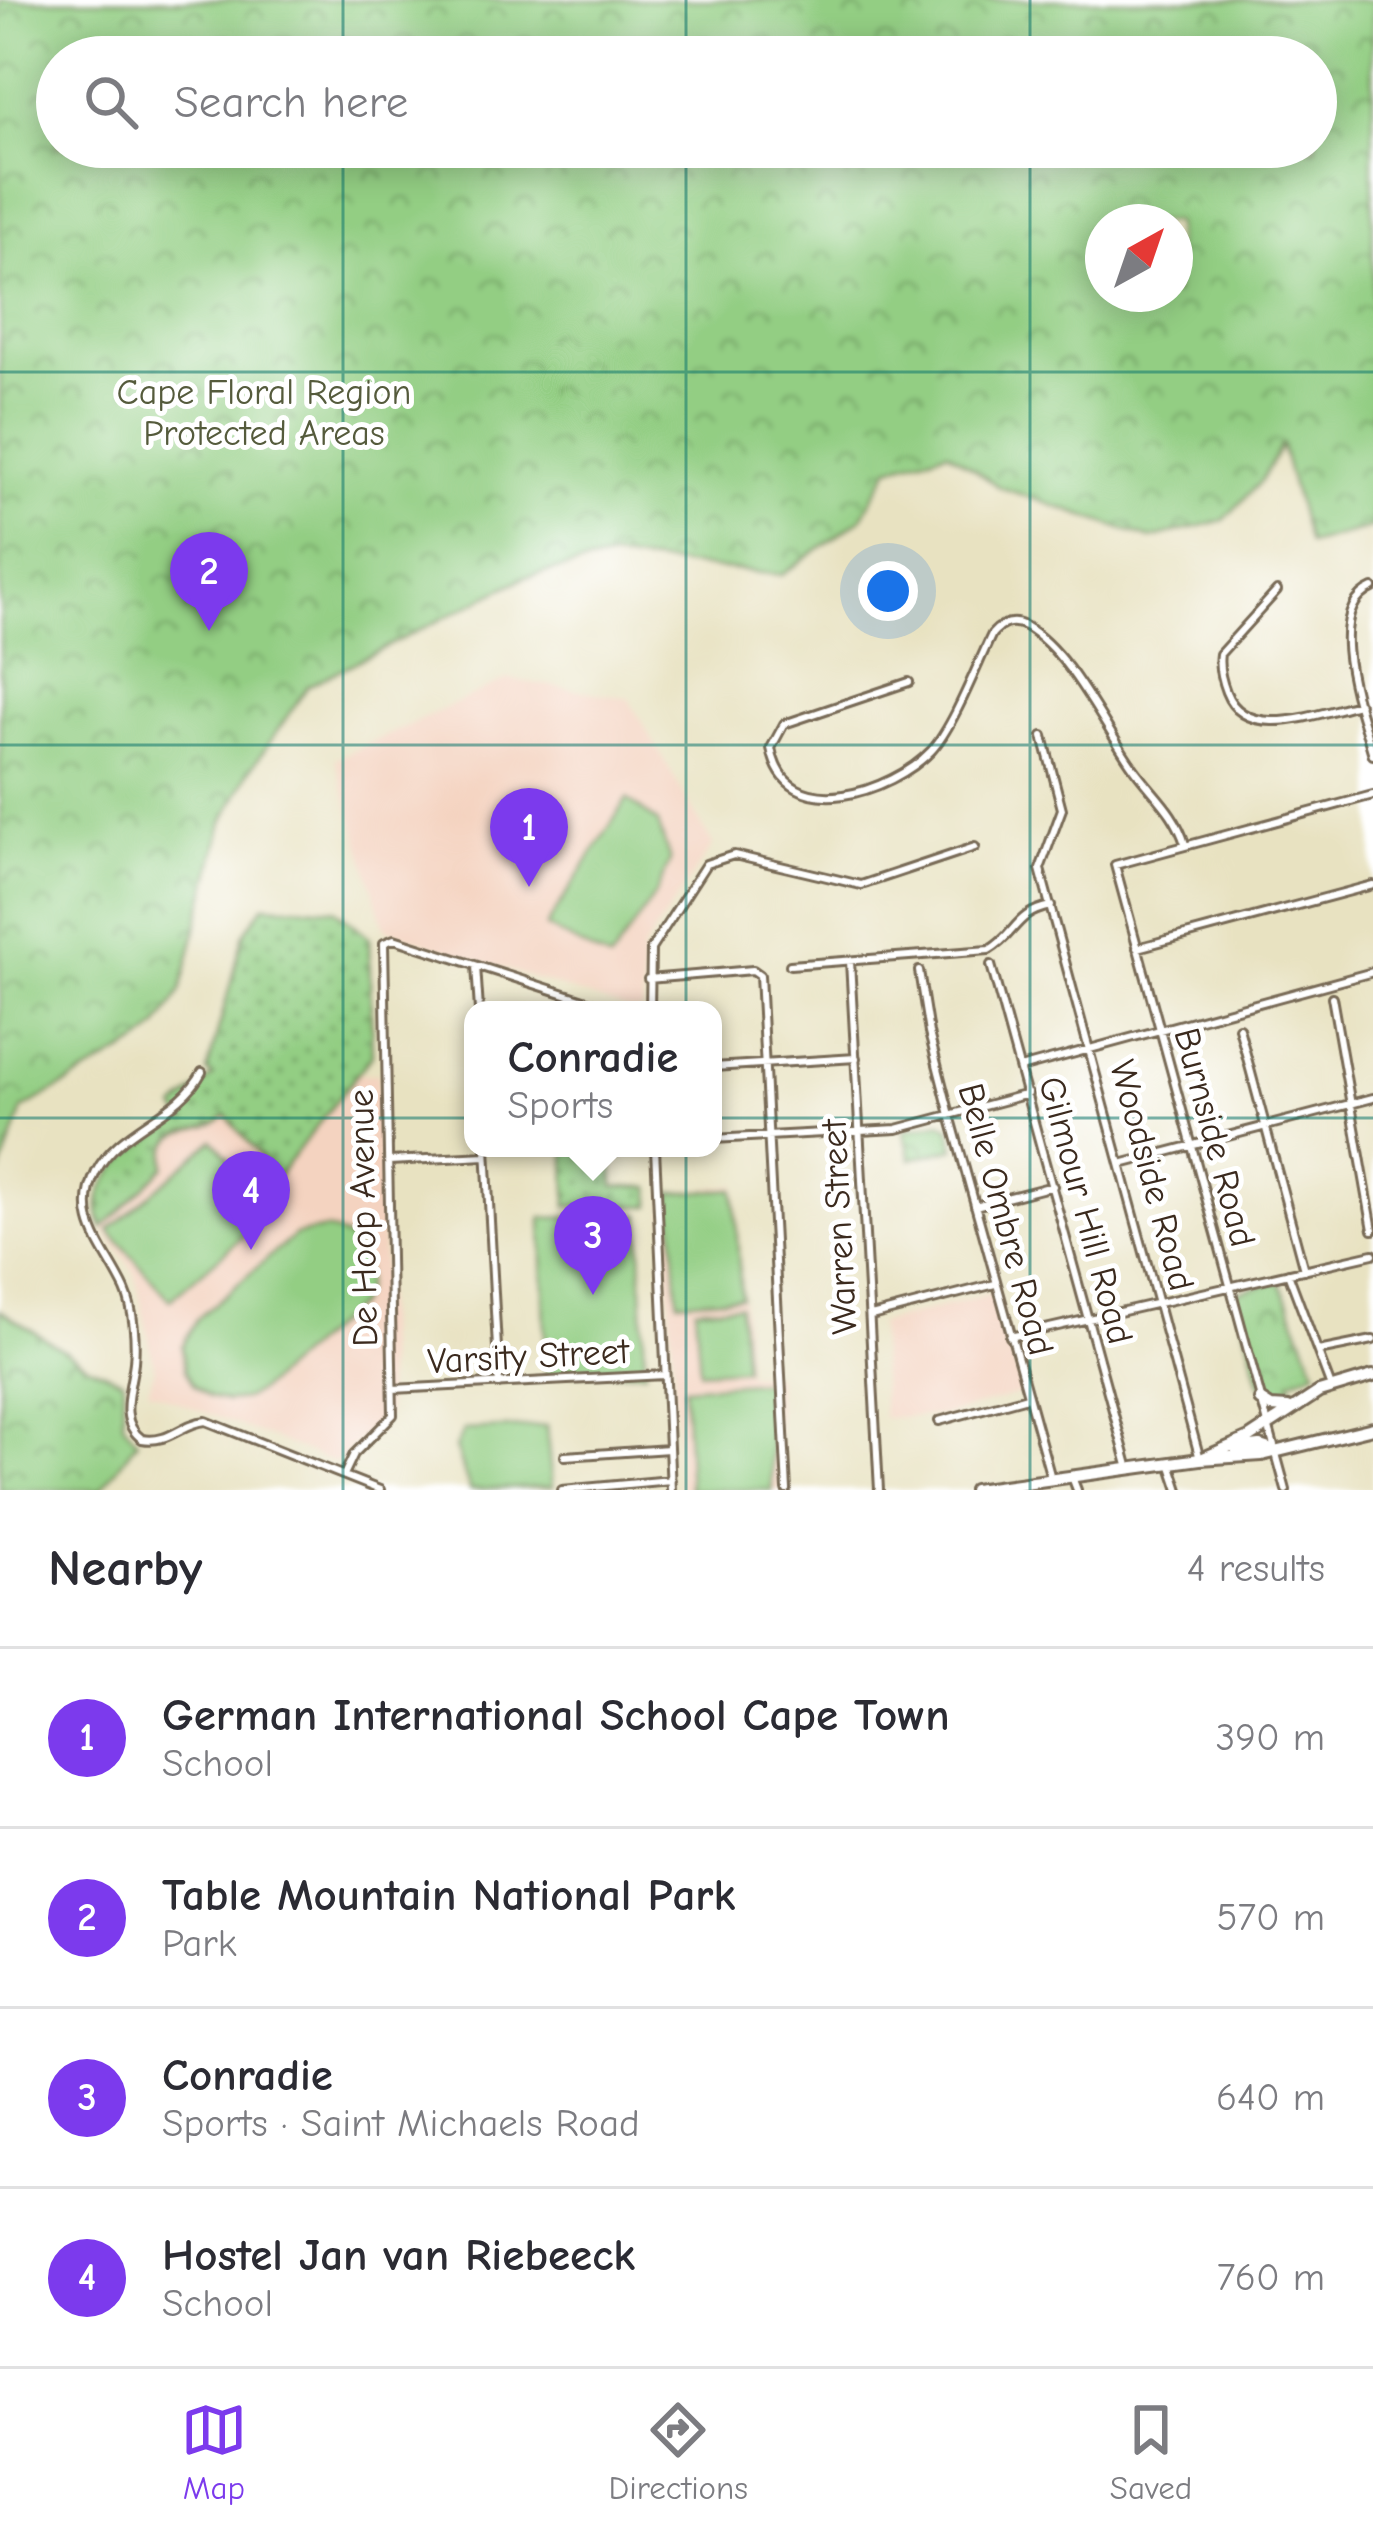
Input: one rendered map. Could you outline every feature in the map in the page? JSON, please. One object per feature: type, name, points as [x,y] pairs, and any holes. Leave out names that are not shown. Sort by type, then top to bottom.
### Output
[{"type":"main road","points":[[1200,1459],[1331,1387],[1373,1376]]},
{"type":"main road","points":[[1260,1400],[1271,1407],[1291,1407]]},
{"type":"main road","points":[[974,1490],[1275,1451],[1373,1428]]},
{"type":"main road","points":[[1227,1448],[1260,1446],[1275,1451]]},
{"type":"street","points":[[1373,588],[1354,602],[1345,642],[1373,755]]},
{"type":"street","points":[[1276,591],[1220,654],[1220,673],[1231,702],[1262,722],[1359,704]]},
{"type":"street","points":[[909,682],[784,724],[772,748],[781,774],[794,789],[819,796],[854,793],[907,771],[938,742],[992,634],[1006,623],[1016,623],[1029,629],[1074,677],[1133,767],[1177,820],[1186,845],[1373,795]]},
{"type":"street","name":"Woodside Road","points":[[1043,736],[1062,809],[1040,864],[1200,1459]]},
{"type":"street","name":"Burnside Road","points":[[1186,845],[1115,863],[1286,1490]]},
{"type":"street","points":[[649,1001],[651,950],[706,864],[714,859],[734,855],[861,885],[975,847]]},
{"type":"street","points":[[1137,948],[1373,885]]},
{"type":"street","points":[[790,965],[989,950],[1024,914],[1051,906]]},
{"type":"street","name":"De Hoop Avenue","points":[[344,1475],[354,1454],[391,1420],[385,941],[394,939],[476,966]]},
{"type":"street","name":"Warren Street","points":[[850,961],[879,1490]]},
{"type":"street","name":"Gilmour Hill Road","points":[[991,965],[1129,1469]]},
{"type":"street","points":[[478,1001],[476,966],[586,1001]]},
{"type":"street","name":"Belle Ombre Road","points":[[919,971],[950,1115],[1052,1480]]},
{"type":"street","points":[[648,979],[758,972],[787,1490]]},
{"type":"street","points":[[1020,1068],[1373,972]]},
{"type":"street","points":[[569,1001],[570,996]]},
{"type":"street","points":[[1332,997],[1373,1230]]},
{"type":"street","points":[[1238,1028],[1304,1270]]},
{"type":"street","points":[[722,1067],[856,1058]]},
{"type":"street","points":[[202,1072],[189,1093],[112,1150],[95,1173],[88,1194],[92,1234],[125,1291],[130,1309],[134,1359],[127,1412],[130,1426],[142,1439],[159,1441],[196,1421],[206,1421],[380,1490]]},
{"type":"street","points":[[722,1139],[897,1129],[1028,1094]]},
{"type":"street","points":[[1121,1164],[1373,1099]]},
{"type":"street","points":[[388,1161],[464,1154]]},
{"type":"street","points":[[486,1157],[499,1384]]},
{"type":"street","points":[[655,1157],[671,1490]]},
{"type":"street","points":[[975,1206],[1054,1186]]},
{"type":"street","points":[[1010,1337],[1373,1254]]},
{"type":"street","points":[[1288,1273],[1331,1387]]},
{"type":"street","points":[[871,1316],[996,1284]]},
{"type":"street","points":[[1318,1351],[1373,1340]]},
{"type":"street","name":"Varsity Street","points":[[393,1390],[666,1375]]},
{"type":"street","points":[[939,1421],[1027,1396]]},
{"type":"street","points":[[565,1456],[669,1449]]},
{"type":"street","points":[[1170,1463],[1179,1490]]},
{"type":"street","points":[[1072,1477],[1076,1490]]},
{"type":"street","points":[[562,1490],[671,1480]]},
{"type":"shaded area","points":[[508,679],[628,698],[713,845],[642,951],[643,1001],[601,1001],[385,929],[335,759]]},
{"type":"shaded area","points":[[357,1074],[378,1074],[387,1415],[335,1463],[148,1390],[155,1369],[135,1273],[103,1228],[165,1167],[165,1150],[180,1131],[219,1123],[226,1115],[277,1176]]},
{"type":"shaded area","points":[[736,1185],[747,1374],[776,1374],[780,1490],[680,1490],[664,1193]]},
{"type":"shaded area","points":[[995,1293],[1023,1393],[945,1415],[883,1418],[878,1324]]},
{"type":"green space","name":"Cape Floral Region Protected Areas","points":[[0,0],[1373,0],[1373,527],[1308,544],[1281,445],[1261,481],[1224,520],[1151,539],[999,487],[948,451],[890,467],[861,519],[782,575],[611,558],[526,577],[308,686],[249,772],[223,822],[181,991],[143,1041],[23,1109],[0,1175]]},
{"type":"green space","points":[[627,799],[658,823],[670,861],[656,893],[610,961],[546,927]]},
{"type":"green space","points":[[264,905],[335,909],[369,937],[372,1055],[277,1177],[226,1115],[171,1141],[165,1167],[103,1228],[101,1192],[109,1177],[136,1150],[182,1119],[176,1108],[213,1076],[207,1072],[244,934]]},
{"type":"green space","points":[[941,1122],[950,1128],[955,1148],[911,1159],[904,1130]]},
{"type":"green space","points":[[213,1140],[273,1210],[170,1300],[109,1230]]},
{"type":"green space","points":[[566,1157],[612,1157],[614,1186],[651,1187],[651,1206],[567,1206]]},
{"type":"green space","points":[[734,1189],[741,1297],[678,1301],[671,1193]]},
{"type":"green space","points":[[640,1215],[645,1371],[546,1374],[542,1218]]},
{"type":"green space","points":[[326,1229],[349,1241],[362,1259],[365,1281],[357,1305],[260,1390],[244,1399],[209,1397],[185,1370],[182,1346],[197,1319],[295,1235]]},
{"type":"green space","points":[[1280,1281],[1316,1370],[1290,1381],[1294,1390],[1277,1397],[1260,1383],[1236,1292]]},
{"type":"green space","points":[[739,1305],[744,1368],[700,1371],[695,1308]]},
{"type":"green space","points":[[0,1310],[87,1365],[123,1380],[123,1422],[137,1441],[101,1490],[0,1490]]},
{"type":"green space","points":[[768,1381],[772,1490],[689,1490],[684,1387]]},
{"type":"green space","points":[[546,1426],[552,1487],[470,1490],[455,1448],[464,1430]]},
{"type":"place","name":"Table Mountain National Park","points":[[209,631]]},
{"type":"place","name":"German International School Cape Town","points":[[529,887]]},
{"type":"place","name":"Hostel Jan van Riebeeck","points":[[251,1250]]},
{"type":"place","name":"Conradie","points":[[593,1295]]}]
